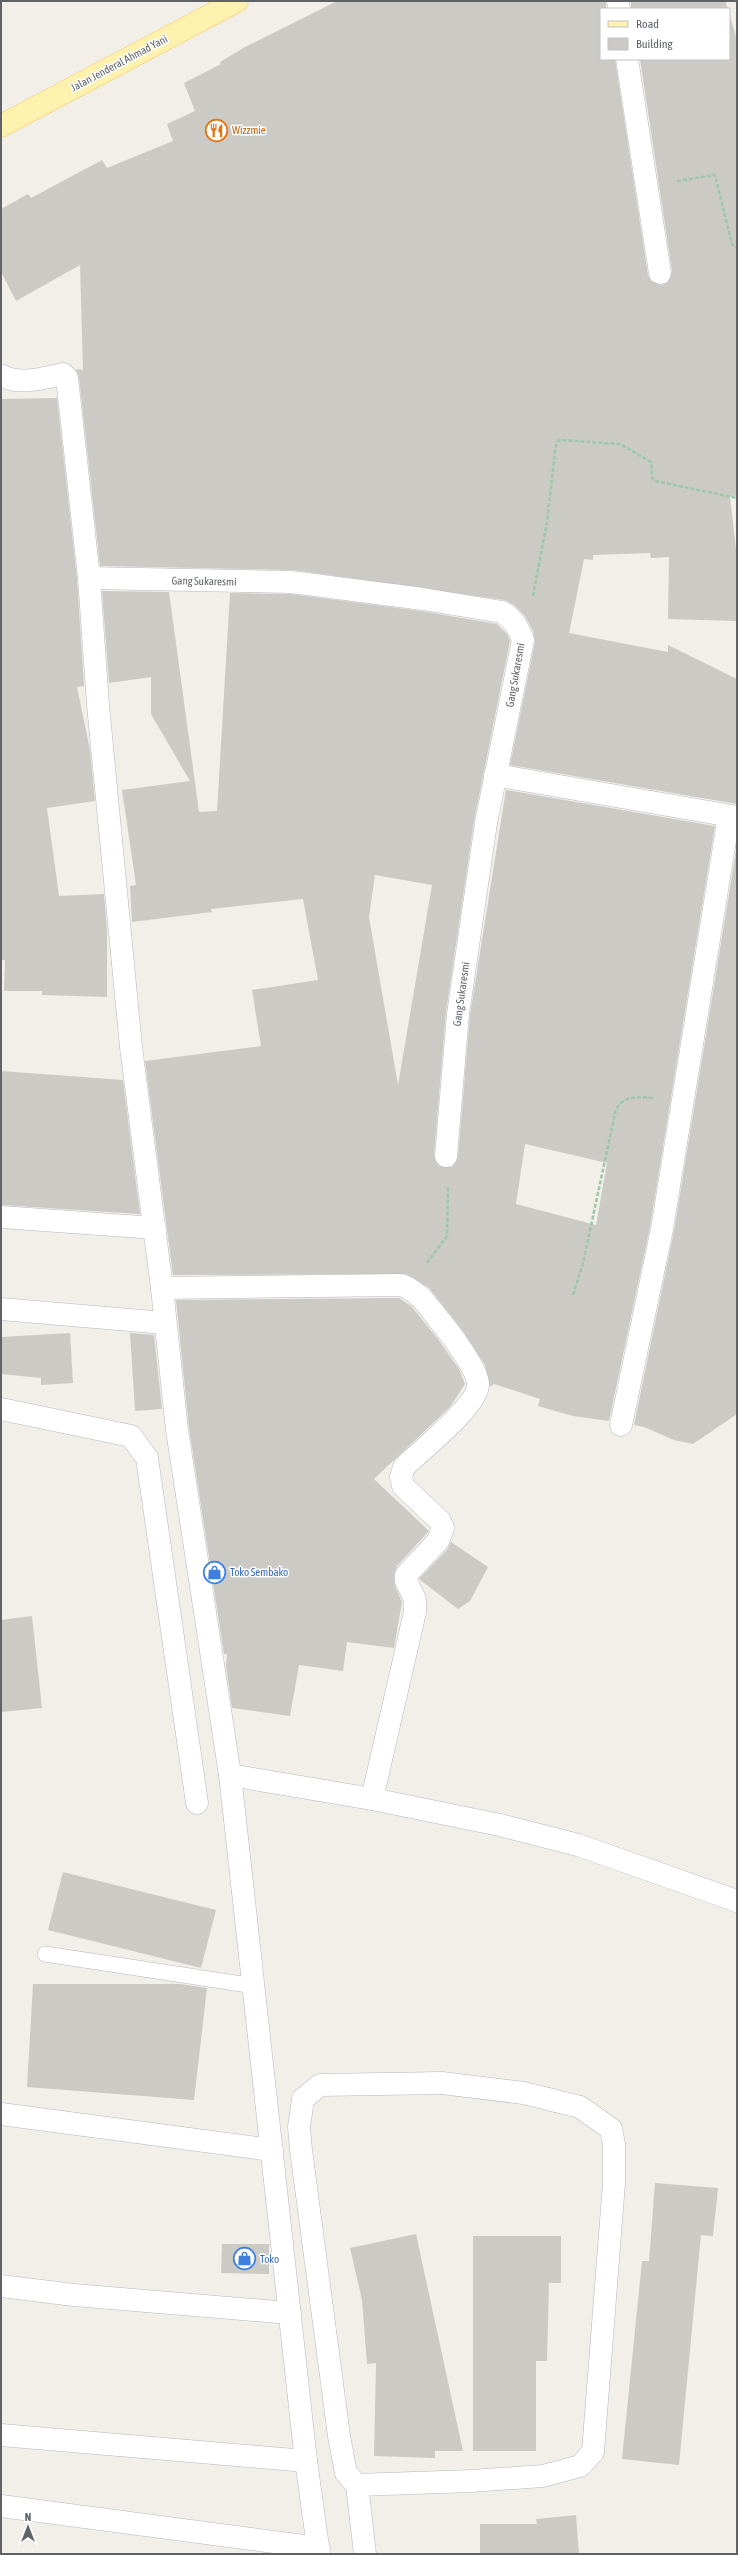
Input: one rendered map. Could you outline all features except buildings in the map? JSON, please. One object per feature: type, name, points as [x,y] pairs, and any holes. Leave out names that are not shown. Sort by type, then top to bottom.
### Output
[{"type":"main road","name":"Jalan Jenderal Ahmad Yani","points":[[1,126],[237,1]]},
{"type":"street","points":[[627,60],[660,273]]},
{"type":"street","points":[[1,374],[8,380],[20,381],[63,374],[67,378],[89,578],[99,713],[130,1039],[155,1228],[177,1430],[230,1775],[255,1986],[306,2461],[319,2551],[1,2506]]},
{"type":"street","name":"Gang Sukaresmi","points":[[89,578],[291,582],[423,598],[502,612],[513,618],[523,640],[495,776],[458,1014],[446,1156]]},
{"type":"street","points":[[495,776],[733,816],[662,1230],[622,1425]]},
{"type":"street","points":[[1,1217],[155,1228]]},
{"type":"street","points":[[162,1288],[402,1284],[409,1287],[457,1341],[478,1383],[477,1392],[468,1405],[404,1466],[402,1477],[403,1486],[440,1521],[443,1528],[438,1541],[406,1575],[406,1581],[415,1599],[415,1612],[372,1799]]},
{"type":"street","points":[[1,1309],[165,1323]]},
{"type":"street","points":[[1,1409],[131,1436],[146,1458],[197,1803]]},
{"type":"street","points":[[230,1775],[372,1799],[500,1826],[578,1846],[737,1901]]},
{"type":"street","points":[[357,2485],[472,2482],[543,2476],[580,2466],[593,2452],[614,2182],[614,2144],[611,2129],[580,2108],[524,2093],[442,2083],[320,2085],[303,2099],[299,2127],[301,2150],[339,2436],[346,2473],[357,2485],[365,2554]]},
{"type":"street","points":[[1,2114],[272,2150]]},
{"type":"street","points":[[1,2286],[74,2295],[290,2313]]},
{"type":"street","points":[[1,2435],[306,2461]]},
{"type":"lane","points":[[45,1954],[255,1986]]},
{"type":"path","points":[[646,186],[715,175],[732,244],[737,248]]},
{"type":"path","points":[[523,640],[528,624],[547,522],[557,442],[560,440],[620,444],[651,462],[652,478],[655,481],[737,498]]},
{"type":"path","points":[[573,1295],[583,1263],[616,1109],[621,1102],[633,1097],[683,1102]]},
{"type":"path","points":[[409,1287],[447,1236],[446,1156]]},
{"type":"place","name":"Wizzmie","points":[[217,130]]},
{"type":"place","name":"Toko Sembako","points":[[215,1572]]},
{"type":"place","name":"Toko","points":[[245,2259]]}]
